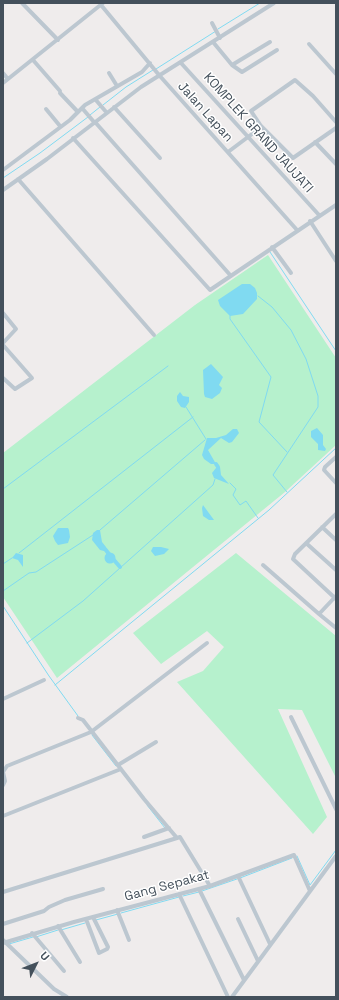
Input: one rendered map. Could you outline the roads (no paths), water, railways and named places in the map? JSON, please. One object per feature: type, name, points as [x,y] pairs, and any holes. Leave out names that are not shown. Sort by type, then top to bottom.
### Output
[{"type":"street","points":[[22,3],[58,40]]},
{"type":"street","points":[[3,190],[114,107],[160,75],[213,42],[219,36],[274,3]]},
{"type":"street","points":[[3,83],[102,4]]},
{"type":"street","name":"Jalan Lapan","points":[[102,4],[151,65],[297,230]]},
{"type":"street","points":[[213,25],[219,36]]},
{"type":"street","points":[[213,42],[232,65],[242,72],[277,50]]},
{"type":"street","points":[[232,65],[270,42]]},
{"type":"street","points":[[309,44],[336,74]]},
{"type":"street","points":[[33,60],[78,112]]},
{"type":"street","name":"KOMPLEK GRAND JAUJATI","points":[[181,63],[319,215]]},
{"type":"street","points":[[3,170],[78,112],[151,65]]},
{"type":"street","points":[[3,73],[8,79]]},
{"type":"street","points":[[109,74],[117,86]]},
{"type":"street","points":[[336,122],[313,96],[295,80],[251,110],[261,126],[290,157],[295,157],[336,128]]},
{"type":"street","points":[[96,100],[107,113]]},
{"type":"street","points":[[114,107],[160,158]]},
{"type":"street","points":[[46,109],[60,126]]},
{"type":"street","points":[[83,110],[231,276]]},
{"type":"street","points":[[228,152],[256,131]]},
{"type":"street","points":[[73,138],[210,290],[310,221],[336,205]]},
{"type":"street","points":[[315,142],[336,164]]},
{"type":"street","points":[[18,179],[154,335]]},
{"type":"street","points":[[310,221],[336,261]]},
{"type":"street","points":[[272,248],[291,273]]},
{"type":"street","points":[[3,313],[16,329],[3,344],[32,378],[15,389],[3,378]]},
{"type":"street","points":[[336,457],[324,470],[336,482]]},
{"type":"street","points":[[319,614],[336,597],[293,559],[293,556],[336,514]]},
{"type":"street","points":[[322,528],[336,540]]},
{"type":"street","points":[[306,543],[336,570]]},
{"type":"street","points":[[263,565],[336,628]]},
{"type":"street","points":[[3,785],[5,781],[3,772],[7,766],[91,732],[207,642]]},
{"type":"street","points":[[3,699],[44,680]]},
{"type":"street","points":[[291,717],[336,809]]},
{"type":"street","points":[[78,718],[82,719],[167,829],[177,838],[180,837],[210,886]]},
{"type":"street","points":[[3,816],[119,768],[156,742]]},
{"type":"street","points":[[144,837],[167,829]]},
{"type":"street","points":[[3,892],[177,838]]},
{"type":"street","name":"Gang Sepakat","points":[[4,942],[59,929],[200,890],[294,855],[310,891]]},
{"type":"street","points":[[232,997],[336,856]]},
{"type":"street","points":[[238,877],[270,944]]},
{"type":"street","points":[[3,924],[44,911],[49,907],[62,902],[103,889]]},
{"type":"street","points":[[200,890],[244,980]]},
{"type":"street","points":[[180,896],[228,997]]},
{"type":"street","points":[[118,913],[129,940]]},
{"type":"street","points":[[87,921],[99,953],[107,949],[94,919]]},
{"type":"street","points":[[238,919],[258,961]]},
{"type":"street","points":[[59,929],[80,962]]},
{"type":"street","points":[[34,935],[64,971]]},
{"type":"street","points":[[4,942],[54,989],[67,997]]},
{"type":"water","points":[[242,284],[250,284],[255,288],[257,299],[243,314],[230,316],[220,306],[218,300]]},
{"type":"water","points":[[211,364],[223,377],[219,385],[222,388],[220,393],[212,399],[205,397],[204,394],[203,370]]},
{"type":"water","points":[[180,392],[183,396],[189,397],[189,402],[185,408],[181,407],[177,401],[177,396]]},
{"type":"water","points":[[317,428],[323,435],[323,445],[326,449],[325,451],[318,450],[318,444],[311,437],[311,431]]},
{"type":"water","points":[[233,429],[237,429],[239,433],[232,442],[229,443],[221,438],[208,450],[216,464],[211,464],[204,459],[202,455],[207,438],[216,438],[226,435]]},
{"type":"water","points":[[220,467],[221,475],[229,484],[214,478],[212,473],[216,468]]},
{"type":"water","points":[[203,505],[214,520],[209,520],[203,516]]},
{"type":"water","points":[[58,528],[68,528],[70,537],[68,543],[58,545],[55,541],[53,536]]},
{"type":"water","points":[[100,530],[102,542],[106,547],[104,551],[100,550],[92,540],[93,533]]},
{"type":"water","points":[[153,547],[169,549],[164,554],[155,556],[151,551]]},
{"type":"water","points":[[16,553],[23,555],[23,567],[18,560],[12,558]]},
{"type":"water","points":[[108,553],[112,553],[114,554],[114,562],[108,563],[105,560],[105,556]]},
{"type":"waterway","points":[[218,29],[260,3]]},
{"type":"waterway","points":[[156,69],[216,31]]},
{"type":"waterway","points":[[103,105],[126,87],[153,70]]},
{"type":"waterway","points":[[90,115],[100,107]]},
{"type":"waterway","points":[[3,178],[40,153],[88,117]]},
{"type":"waterway","points":[[270,252],[336,351]]},
{"type":"waterway","points":[[258,296],[272,307],[291,330],[306,359],[318,396],[318,407],[273,475],[287,492]]},
{"type":"waterway","points":[[230,316],[230,319],[271,377],[259,422],[287,452]]},
{"type":"waterway","points":[[3,489],[168,366]]},
{"type":"waterway","points":[[186,407],[206,439]]},
{"type":"waterway","points":[[19,553],[193,417]]},
{"type":"waterway","points":[[100,530],[205,440]]},
{"type":"waterway","points":[[55,685],[269,510],[336,448]]},
{"type":"waterway","points":[[27,643],[83,601],[213,485],[215,479]]},
{"type":"waterway","points":[[230,483],[236,489],[233,495],[240,505],[246,501],[258,518]]},
{"type":"waterway","points":[[3,591],[29,573],[36,572],[93,535]]},
{"type":"waterway","points":[[105,549],[109,554]]},
{"type":"waterway","points":[[3,564],[12,558]]},
{"type":"waterway","points":[[114,560],[120,567]]},
{"type":"waterway","points":[[3,606],[49,676],[78,716]]},
{"type":"waterway","points":[[92,735],[116,766]]},
{"type":"waterway","points":[[147,805],[165,828]]},
{"type":"waterway","points":[[297,856],[310,885],[336,850]]},
{"type":"waterway","points":[[240,878],[292,858]]},
{"type":"waterway","points":[[202,891],[237,879]]},
{"type":"waterway","points":[[183,896],[199,892]]},
{"type":"waterway","points":[[121,913],[179,897]]},
{"type":"waterway","points":[[96,920],[118,914]]},
{"type":"waterway","points":[[61,930],[85,923]]},
{"type":"waterway","points":[[36,937],[58,930]]},
{"type":"waterway","points":[[9,944],[33,937]]}]
